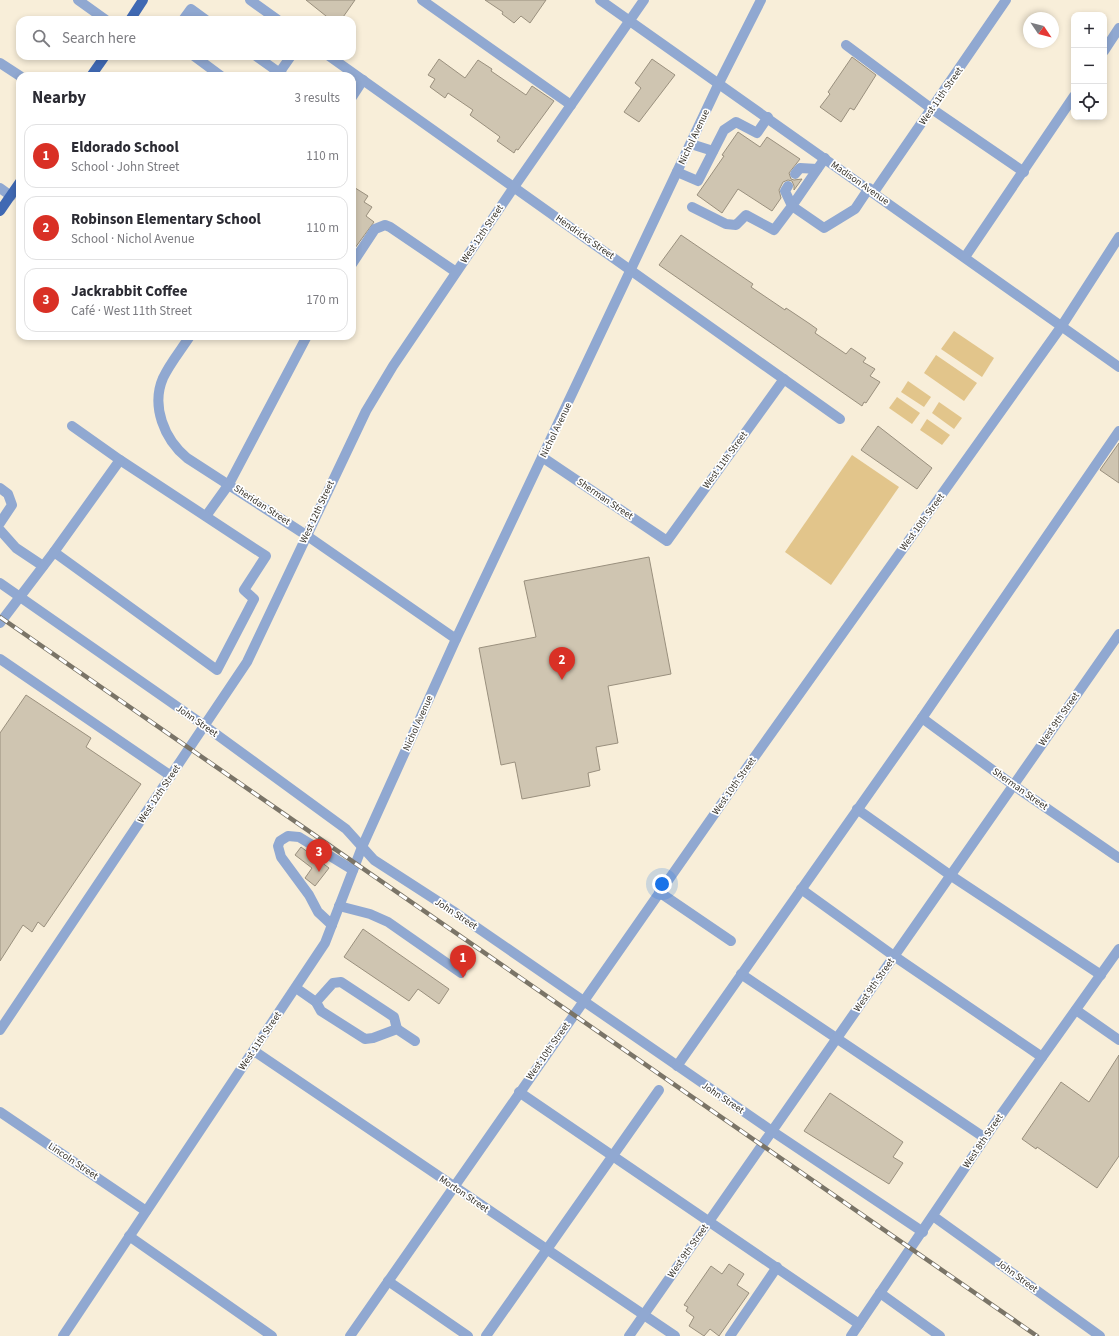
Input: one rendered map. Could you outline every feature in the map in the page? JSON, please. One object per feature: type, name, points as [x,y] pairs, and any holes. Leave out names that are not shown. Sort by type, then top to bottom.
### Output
[{"type":"main road","points":[[133,16],[143,0]]},
{"type":"main road","points":[[95,72],[102,60]]},
{"type":"main road","points":[[0,211],[16,188]]},
{"type":"street","points":[[78,0],[100,16]]},
{"type":"street","points":[[250,0],[272,16]]},
{"type":"street","points":[[422,0],[571,105]]},
{"type":"street","name":"Madison Avenue","points":[[600,0],[768,117],[1119,367]]},
{"type":"street","name":"West 12th Street","points":[[0,1030],[247,662],[366,411],[393,366],[514,187],[644,0]]},
{"type":"street","name":"Nichol Avenue","points":[[355,866],[362,847],[456,639],[632,271],[719,83],[761,0]]},
{"type":"street","name":"West 11th Street","points":[[792,206],[824,228],[855,209],[932,109],[1006,0]]},
{"type":"street","points":[[186,16],[191,9],[201,16]]},
{"type":"street","points":[[1106,48],[1119,28]]},
{"type":"street","points":[[846,45],[932,109],[1024,172]]},
{"type":"street","points":[[199,60],[216,72]]},
{"type":"street","points":[[261,60],[276,72]]},
{"type":"street","points":[[282,72],[289,60]]},
{"type":"street","name":"Hendricks Street","points":[[335,60],[352,72]]},
{"type":"street","points":[[0,63],[16,73]]},
{"type":"street","name":"Hendricks Street","points":[[356,75],[840,419]]},
{"type":"street","points":[[356,90],[363,80]]},
{"type":"street","points":[[965,257],[1071,101]]},
{"type":"street","points":[[677,172],[698,181],[724,130],[736,122],[757,133],[768,117]]},
{"type":"street","points":[[691,144],[713,151]]},
{"type":"street","points":[[692,207],[726,224],[736,225],[746,215],[774,230],[825,158]]},
{"type":"street","points":[[795,174],[800,168],[817,169]]},
{"type":"street","points":[[788,186],[785,191],[792,206]]},
{"type":"street","points":[[0,188],[10,196]]},
{"type":"street","points":[[356,258],[375,229],[385,225],[456,272]]},
{"type":"street","name":"West 10th Street","points":[[350,1336],[659,892],[1061,327],[1119,237]]},
{"type":"street","name":"Sheridan Street","points":[[187,340],[163,379],[159,399],[160,415],[165,431],[182,454],[306,535],[456,639]]},
{"type":"street","points":[[206,516],[229,484],[305,340]]},
{"type":"street","name":"West 11th Street","points":[[667,541],[784,379]]},
{"type":"street","points":[[54,552],[217,670],[254,599],[244,590],[266,556],[120,460],[72,426]]},
{"type":"street","points":[[677,1066],[922,718],[1119,431]]},
{"type":"street","name":"Sherman Street","points":[[542,457],[667,541]]},
{"type":"street","points":[[0,623],[19,596],[54,552],[120,460]]},
{"type":"street","points":[[0,488],[8,494],[12,505],[0,523]]},
{"type":"street","points":[[0,530],[16,548],[43,566]]},
{"type":"street","name":"John Street","points":[[0,583],[205,726],[346,829],[374,860],[456,913],[582,1002],[923,1232]]},
{"type":"street","name":"West 9th Street","points":[[629,1336],[1119,634]]},
{"type":"street","points":[[0,659],[171,776]]},
{"type":"street","name":"Sherman Street","points":[[922,718],[1013,785],[1119,858]]},
{"type":"street","points":[[858,809],[950,875],[1100,975]]},
{"type":"street","points":[[332,925],[318,912],[309,895],[281,857],[278,846],[280,841],[288,836],[299,837],[355,866]]},
{"type":"street","name":"West 11th Street","points":[[129,1236],[325,943],[355,866]]},
{"type":"street","points":[[801,889],[894,956],[1042,1057]]},
{"type":"street","points":[[659,892],[731,941]]},
{"type":"street","points":[[339,906],[370,914],[388,922],[461,973]]},
{"type":"street","name":"West 8th Street","points":[[851,1336],[934,1216],[985,1138],[1119,949]]},
{"type":"street","points":[[741,974],[985,1138]]},
{"type":"street","points":[[316,1002],[333,984],[341,982],[394,1017],[397,1029],[415,1041]]},
{"type":"street","points":[[296,988],[316,1002],[321,1011],[365,1039],[373,1038],[397,1029]]},
{"type":"street","points":[[1076,1010],[1119,1040]]},
{"type":"street","name":"Morton Street","points":[[254,1051],[675,1336]]},
{"type":"street","points":[[486,1336],[659,1090]]},
{"type":"street","points":[[519,1092],[859,1324]]},
{"type":"street","name":"Lincoln Street","points":[[0,1112],[146,1211]]},
{"type":"street","name":"John Street","points":[[934,1216],[1100,1336]]},
{"type":"street","points":[[63,1336],[129,1236],[272,1336]]},
{"type":"street","points":[[730,1336],[777,1268]]},
{"type":"street","points":[[388,1281],[468,1336]]},
{"type":"street","points":[[880,1293],[940,1336]]},
{"type":"shaded area","points":[[954,331],[994,358],[982,377],[941,349]]},
{"type":"shaded area","points":[[936,355],[977,383],[964,401],[924,373]]},
{"type":"shaded area","points":[[908,381],[931,397],[924,407],[901,392]]},
{"type":"shaded area","points":[[897,397],[920,413],[912,424],[889,408]]},
{"type":"shaded area","points":[[939,402],[962,418],[954,429],[932,413]]},
{"type":"shaded area","points":[[927,419],[950,435],[942,445],[920,430]]},
{"type":"shaded area","points":[[852,455],[899,487],[831,585],[785,552]]},
{"type":"building","points":[[306,0],[355,0],[344,16],[326,16]]},
{"type":"building","points":[[485,0],[546,0],[530,23],[521,16],[514,23],[502,14],[503,12]]},
{"type":"building","points":[[852,57],[876,75],[854,110],[850,108],[841,122],[820,107],[830,94],[828,92]]},
{"type":"building","points":[[439,59],[465,78],[478,60],[492,69],[491,71],[526,95],[532,86],[554,101],[518,150],[516,149],[514,153],[497,141],[500,137],[499,136],[470,115],[473,110],[448,93],[445,98],[430,87],[435,79],[428,75]]},
{"type":"building","points":[[652,59],[675,75],[639,122],[624,112],[641,88],[635,83]]},
{"type":"building","points":[[738,132],[760,147],[767,137],[800,159],[789,173],[791,179],[802,179],[794,190],[792,181],[788,180],[783,182],[779,190],[781,198],[772,211],[738,189],[722,213],[697,195],[724,156],[722,155]]},
{"type":"building","points":[[356,188],[368,196],[364,202],[372,207],[366,216],[374,222],[356,247]]},
{"type":"building","points":[[681,235],[753,284],[751,287],[817,329],[815,333],[846,354],[851,348],[866,358],[863,362],[875,369],[870,376],[880,382],[866,403],[864,402],[862,406],[659,265]]},
{"type":"building","points":[[878,426],[932,468],[917,489],[861,450]]},
{"type":"building","points":[[1119,443],[1119,483],[1100,470]]},
{"type":"building","points":[[649,557],[671,674],[608,686],[618,743],[596,747],[600,770],[588,773],[590,786],[522,799],[515,762],[501,765],[479,648],[536,637],[524,581]]},
{"type":"building","points":[[26,695],[91,738],[86,747],[141,784],[44,927],[38,922],[32,932],[23,925],[0,961],[0,733]]},
{"type":"building","points":[[301,847],[329,868],[315,886],[305,878],[312,868],[295,855]]},
{"type":"building","points":[[363,929],[449,989],[439,1004],[418,989],[409,1001],[344,957]]},
{"type":"building","points":[[1119,1055],[1119,1156],[1097,1188],[1037,1147],[1036,1149],[1022,1139],[1061,1082],[1089,1102]]},
{"type":"building","points":[[830,1093],[903,1142],[893,1157],[903,1163],[889,1184],[804,1131]]},
{"type":"building","points":[[729,1264],[744,1274],[737,1285],[749,1293],[719,1336],[710,1329],[704,1336],[689,1326],[694,1317],[686,1311],[688,1307],[684,1305],[711,1266],[722,1274]]},
{"type":"railway","points":[[0,617],[1037,1336]]},
{"type":"place","name":"Robinson Elementary School","points":[[562,680]]},
{"type":"place","name":"Jackrabbit Coffee","points":[[319,872]]},
{"type":"place","name":"Eldorado School","points":[[463,978]]}]
